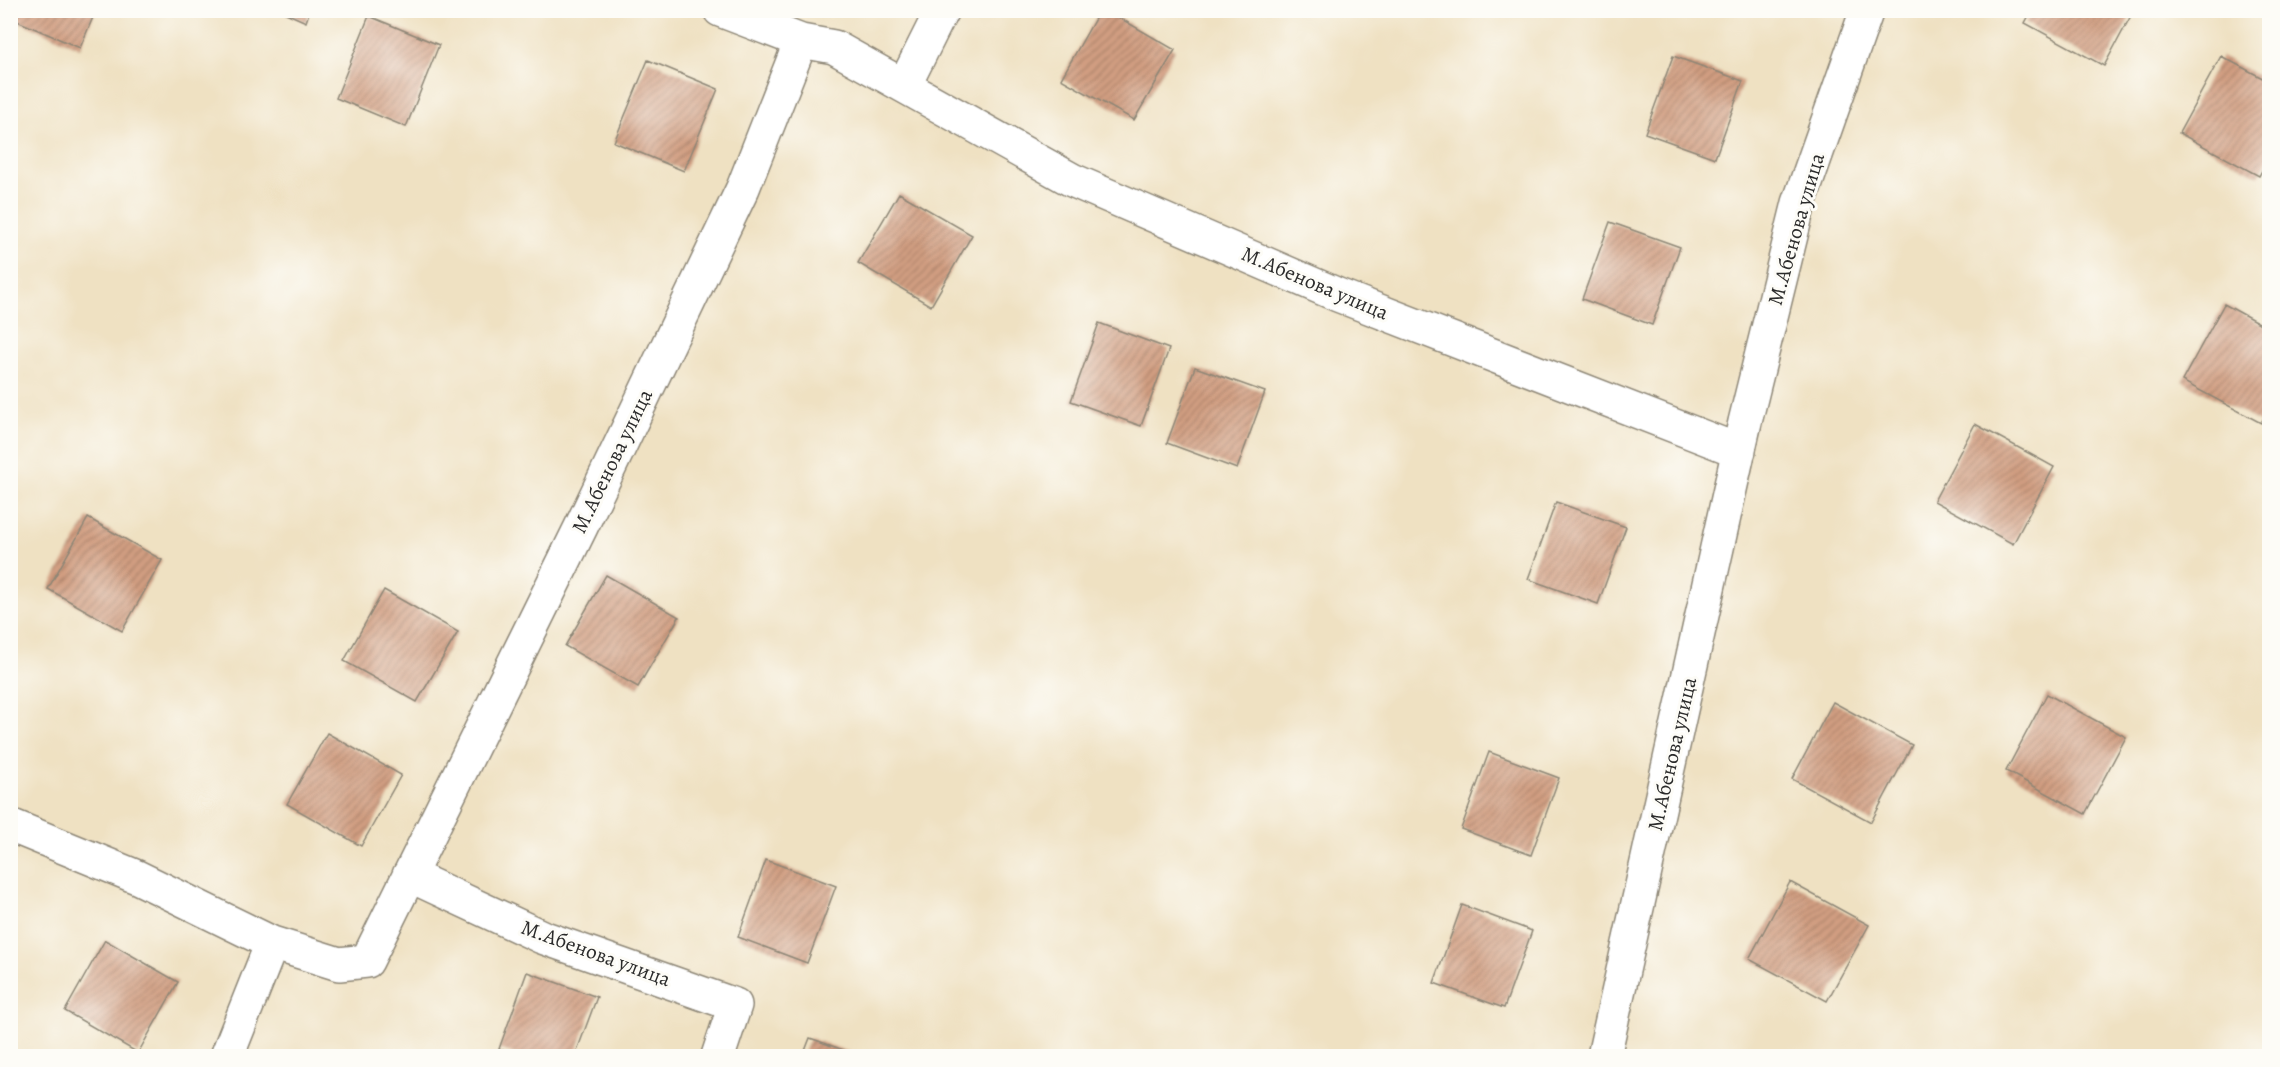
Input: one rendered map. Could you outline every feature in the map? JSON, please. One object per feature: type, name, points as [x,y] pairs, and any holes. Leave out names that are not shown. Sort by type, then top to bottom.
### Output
[{"type":"street","name":"М.Абенова улица","points":[[720,10],[801,41],[834,47],[1072,180],[1338,295],[1739,451]]},
{"type":"street","points":[[904,86],[942,10]]},
{"type":"street","name":"М.Абенова улица","points":[[1604,1056],[1739,451],[1799,203],[1867,10]]},
{"type":"street","name":"М.Абенова улица","points":[[10,825],[137,877],[272,943],[339,964],[367,961],[586,516],[738,198],[801,41]]},
{"type":"street","name":"М.Абенова улица","points":[[409,876],[542,937],[735,1005],[718,1056]]},
{"type":"street","points":[[226,1056],[272,943]]},
{"type":"building","points":[[19,10],[96,10],[80,48],[15,20]]},
{"type":"building","points":[[279,10],[310,10],[306,22]]},
{"type":"building","points":[[1100,10],[1106,10],[1175,50],[1134,120],[1061,79]]},
{"type":"building","points":[[2032,10],[2134,10],[2104,66],[2025,23]]},
{"type":"building","points":[[369,16],[439,45],[406,127],[336,98]]},
{"type":"building","points":[[1673,56],[1743,81],[1715,158],[1645,133]]},
{"type":"building","points":[[2221,56],[2270,82],[2270,156],[2259,176],[2179,133]]},
{"type":"building","points":[[648,60],[718,89],[684,171],[614,142]]},
{"type":"building","points":[[899,193],[972,235],[931,306],[858,263]]},
{"type":"building","points":[[1610,222],[1680,247],[1652,325],[1582,299]]},
{"type":"building","points":[[2224,304],[2270,329],[2270,408],[2261,423],[2182,381]]},
{"type":"building","points":[[1099,323],[1169,349],[1141,426],[1071,401]]},
{"type":"building","points":[[1195,367],[1265,392],[1237,469],[1167,443]]},
{"type":"building","points":[[1975,424],[2054,467],[2013,544],[1934,501]]},
{"type":"building","points":[[1556,502],[1626,527],[1598,604],[1528,579]]},
{"type":"building","points":[[88,518],[162,560],[122,631],[48,589]]},
{"type":"building","points":[[606,575],[679,617],[638,687],[565,646]]},
{"type":"building","points":[[384,590],[458,632],[417,702],[344,661]]},
{"type":"building","points":[[2047,694],[2126,737],[2085,814],[2006,771]]},
{"type":"building","points":[[1833,702],[1912,745],[1871,822],[1792,779]]},
{"type":"building","points":[[327,733],[401,775],[361,846],[287,804]]},
{"type":"building","points":[[1489,752],[1559,778],[1531,855],[1461,829]]},
{"type":"building","points":[[766,860],[836,886],[807,963],[738,937]]},
{"type":"building","points":[[1790,882],[1869,925],[1827,1001],[1749,959]]},
{"type":"building","points":[[1462,905],[1532,931],[1504,1008],[1434,983]]},
{"type":"building","points":[[105,940],[178,982],[138,1053],[65,1011]]},
{"type":"building","points":[[527,972],[597,997],[575,1056],[520,1056],[499,1049]]},
{"type":"building","points":[[810,1038],[860,1056],[803,1056]]}]
